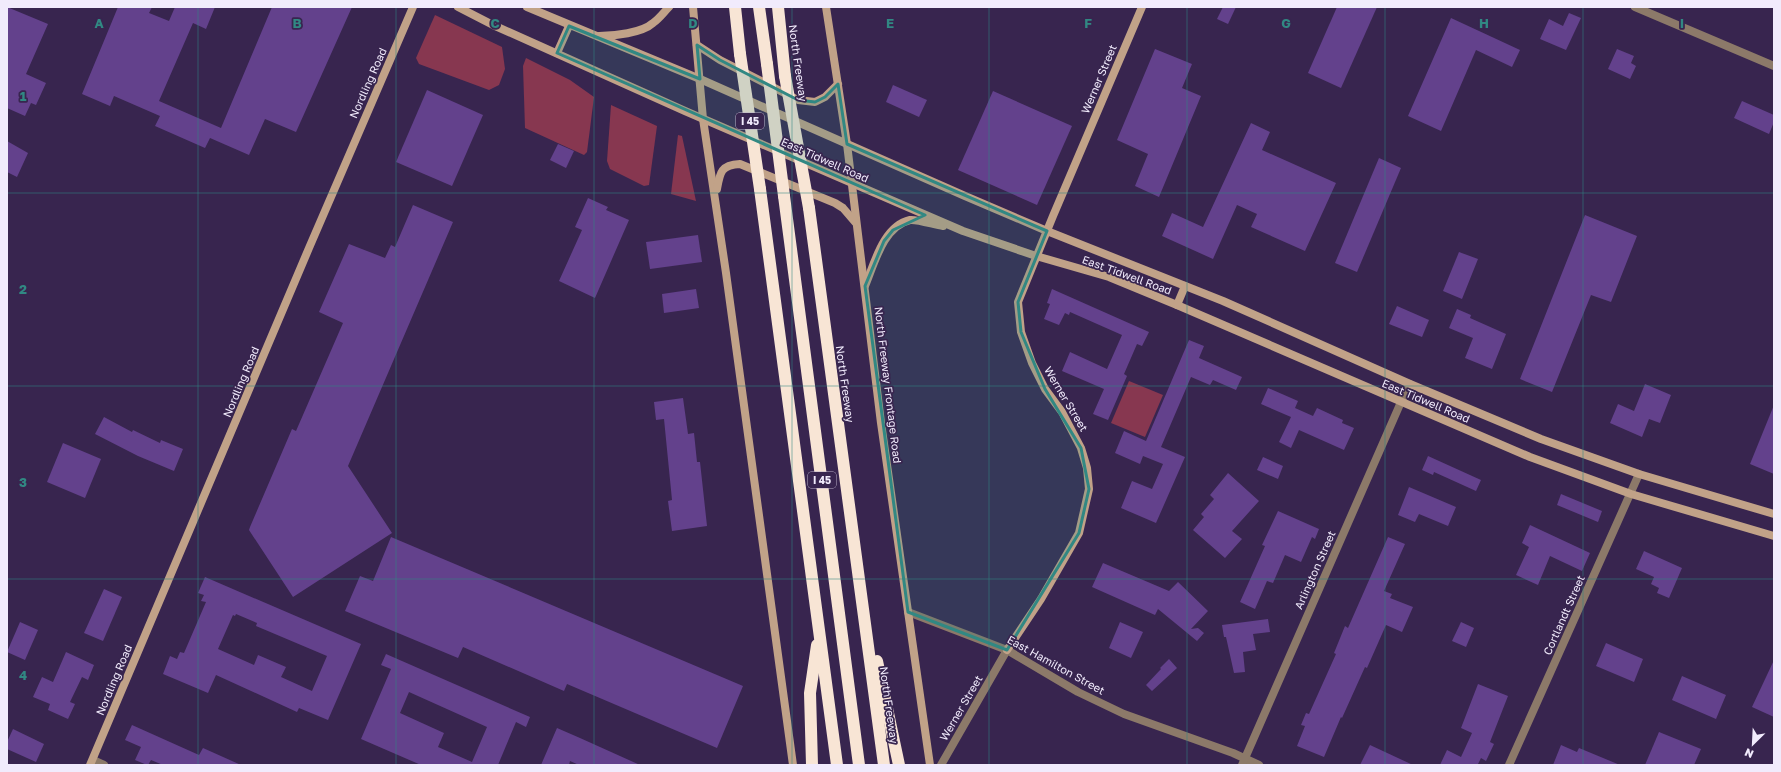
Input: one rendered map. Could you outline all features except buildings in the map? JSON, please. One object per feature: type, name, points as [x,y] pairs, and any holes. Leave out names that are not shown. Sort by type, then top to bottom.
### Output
[{"type":"highway","name":"I 45","points":[[735,7],[740,54],[760,189],[837,765]]},
{"type":"highway","name":"I 45","points":[[759,7],[859,765]]},
{"type":"highway","name":"North Freeway","points":[[778,7],[785,76],[809,208],[884,765]]},
{"type":"highway","points":[[858,573],[899,765]]},
{"type":"highway","points":[[812,765],[810,694],[820,630]]},
{"type":"main road","name":"Nordling Road","points":[[92,762],[309,248],[413,7]]},
{"type":"main road","name":"East Tidwell Road","points":[[458,7],[493,25],[703,119],[963,231],[1036,256],[1108,278],[1177,305],[1530,457],[1631,494],[1774,536]]},
{"type":"main road","name":"East Tidwell Road","points":[[527,7],[569,26],[700,79],[1047,231],[1185,286],[1541,439],[1640,474],[1774,514]]},
{"type":"main road","points":[[594,36],[614,36],[643,28],[653,24],[669,7]]},
{"type":"main road","points":[[693,7],[703,119],[716,198],[792,765]]},
{"type":"main road","name":"North Freeway Frontage Road","points":[[826,7],[847,144],[882,431],[930,765]]},
{"type":"main road","name":"Werner Street","points":[[1007,650],[1037,604],[1079,534],[1089,489],[1087,468],[1081,448],[1062,412],[1045,389],[1032,364],[1021,332],[1018,302],[1036,256],[1142,7]]},
{"type":"main road","points":[[557,53],[569,26]]},
{"type":"main road","points":[[697,45],[720,60],[798,100],[815,102],[825,98],[838,84]]},
{"type":"main road","points":[[716,198],[719,175],[723,169],[730,164],[740,164],[835,203],[843,208],[856,222]]},
{"type":"main road","points":[[865,286],[884,241],[892,230],[901,223],[911,220],[963,231]]},
{"type":"main road","points":[[1177,305],[1185,286]]},
{"type":"street","points":[[1635,7],[1774,66]]},
{"type":"street","name":"Arlington Street","points":[[1243,762],[1410,384]]},
{"type":"street","name":"Cortlandt Street","points":[[1509,765],[1640,474]]},
{"type":"street","name":"East Hamilton Street","points":[[908,612],[1007,650],[1078,692],[1124,714],[1243,762],[1259,765]]},
{"type":"street","name":"Werner Street","points":[[941,765],[1007,650]]},
{"type":"street","points":[[92,762],[104,765]]},
{"type":"highlighted area","points":[[569,26],[700,79],[697,45],[720,60],[798,100],[815,102],[825,97],[838,84],[847,144],[1047,231],[1018,302],[1021,332],[1045,389],[1081,448],[1089,489],[1079,533],[1007,650],[908,612],[865,286],[884,241],[893,230],[925,215],[557,53]]},
{"type":"shaded area","points":[[435,15],[502,47],[505,69],[499,85],[489,90],[419,64],[416,58]]},
{"type":"shaded area","points":[[526,58],[570,80],[594,97],[587,152],[584,155],[525,128],[523,66]]},
{"type":"shaded area","points":[[611,105],[657,126],[649,185],[644,186],[610,169],[607,161]]},
{"type":"shaded area","points":[[678,135],[682,136],[696,201],[671,194]]},
{"type":"shaded area","points":[[1129,381],[1163,395],[1145,437],[1111,423]]}]
